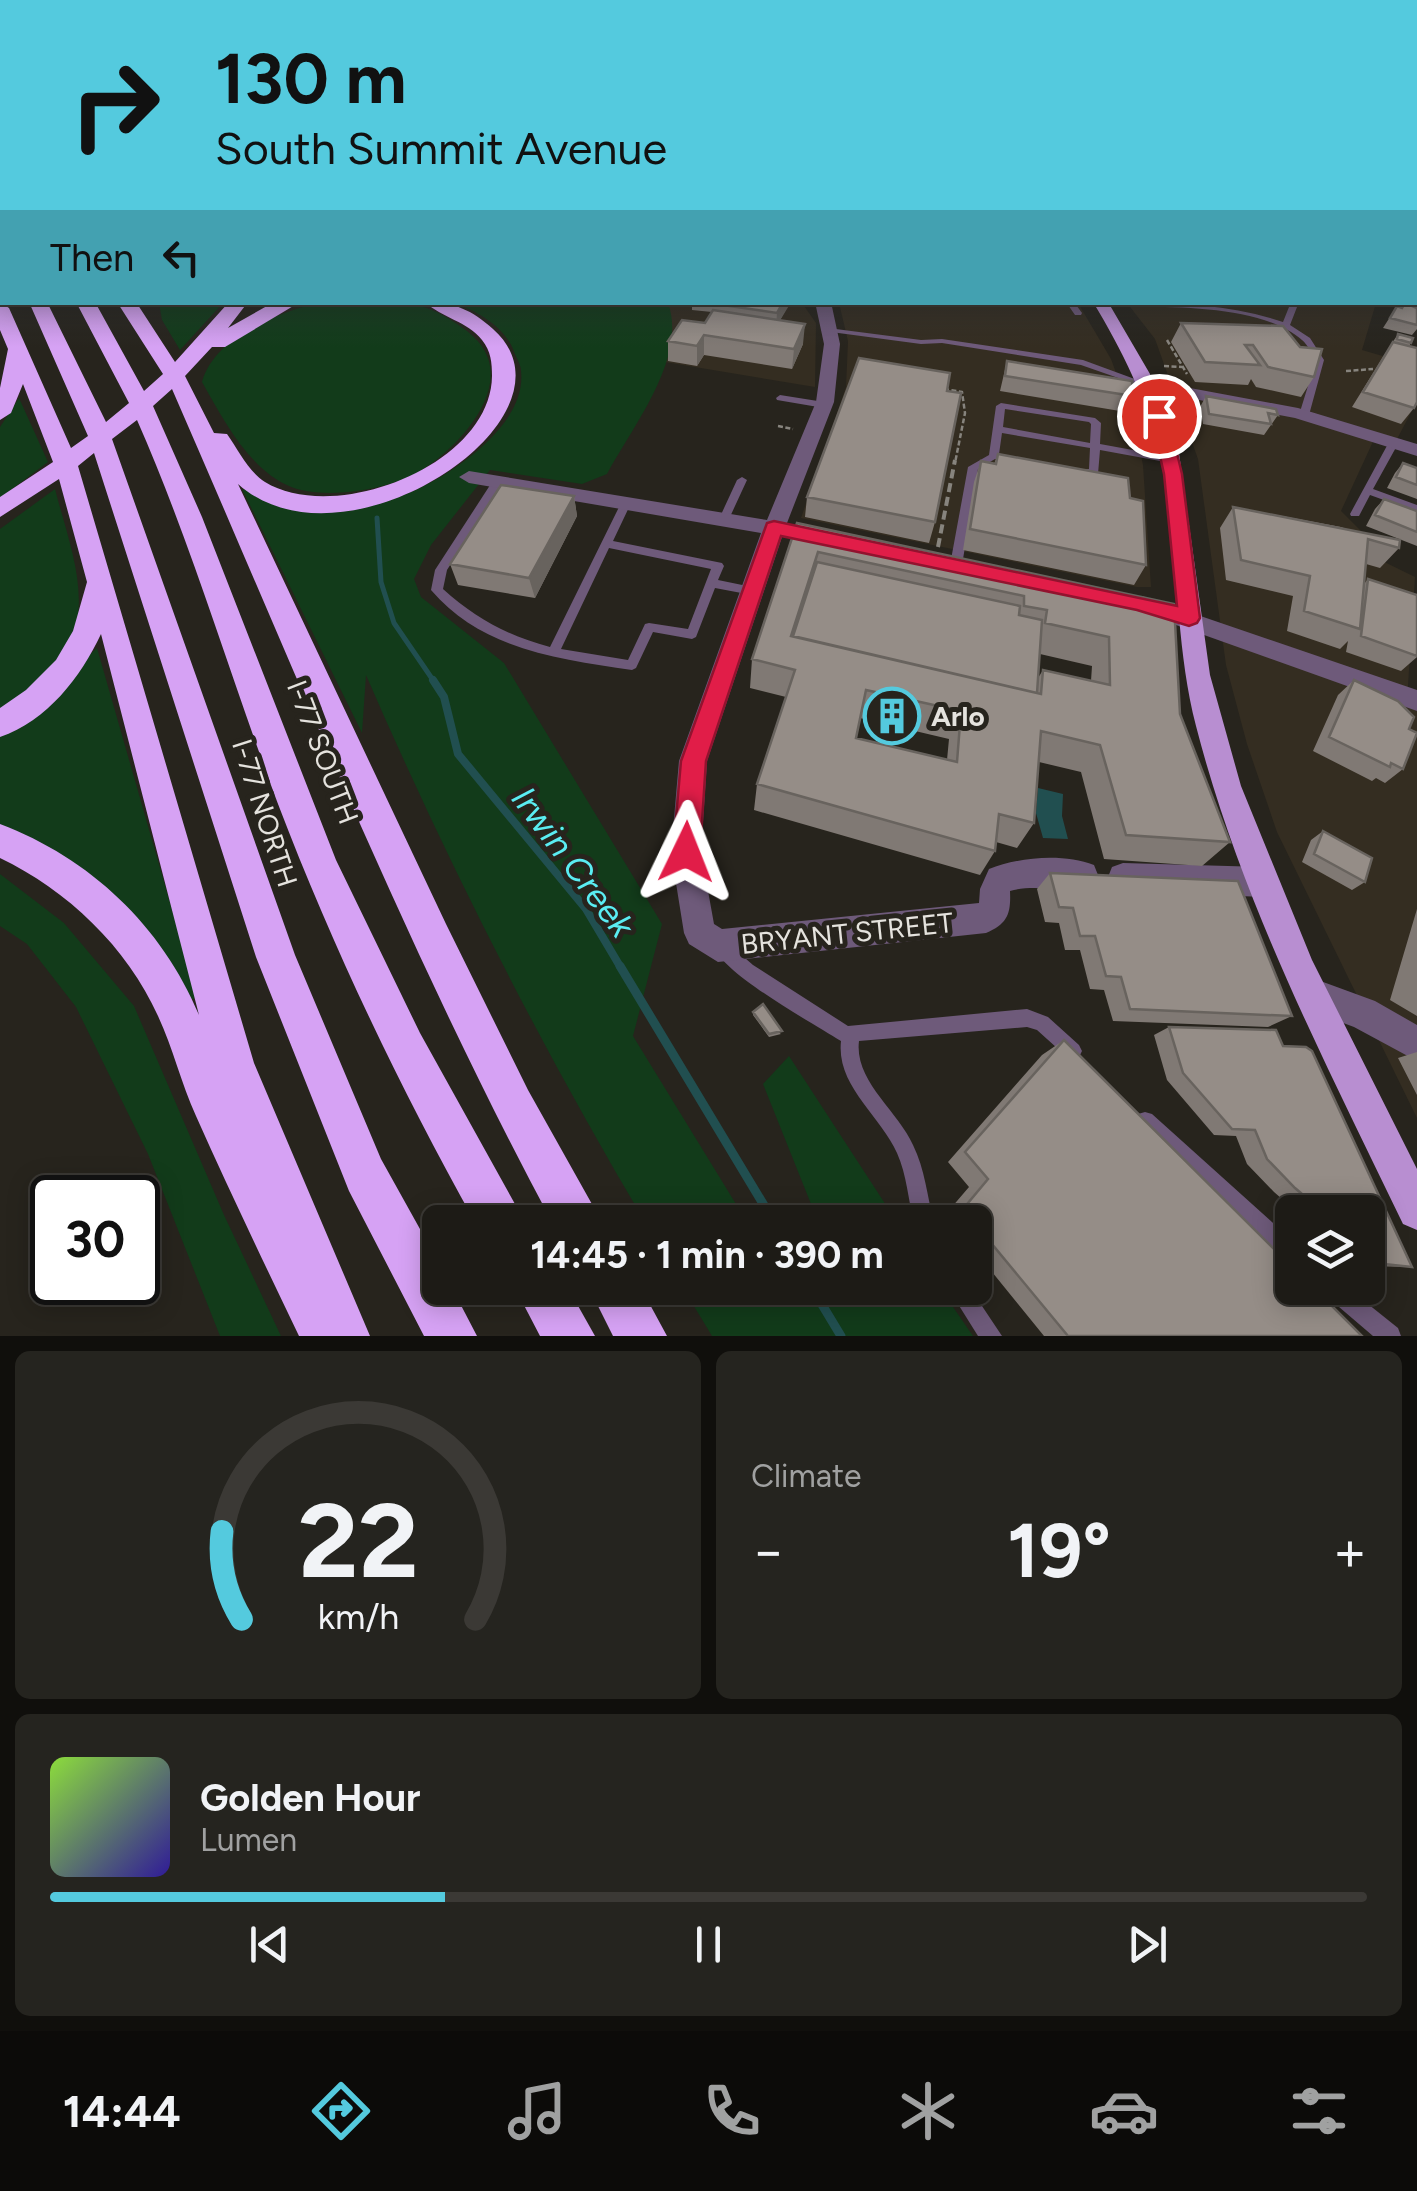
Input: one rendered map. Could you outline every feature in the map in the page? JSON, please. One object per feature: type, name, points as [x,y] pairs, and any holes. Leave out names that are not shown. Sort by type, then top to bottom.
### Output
[{"type":"highway","points":[[0,324],[30,305]]},
{"type":"highway","name":"I-77 NORTH","points":[[37,305],[92,413],[276,957],[365,1176],[451,1336]]},
{"type":"highway","name":"I-77 SOUTH","points":[[87,305],[156,432],[272,745],[329,884],[394,1026],[493,1205]]},
{"type":"highway","points":[[128,305],[178,371],[244,477],[258,488],[311,502],[349,502],[395,492],[426,479],[472,443],[494,416],[504,390],[504,365],[491,336],[472,320],[440,305]]},
{"type":"highway","points":[[153,305],[178,371],[432,938],[514,1106],[569,1205]]},
{"type":"highway","points":[[0,512],[118,425],[178,371],[235,305]]},
{"type":"highway","points":[[178,371],[261,314],[284,305]]},
{"type":"highway","points":[[0,308],[54,432],[233,1064],[344,1336]]},
{"type":"highway","points":[[0,413],[13,382],[18,348]]},
{"type":"highway","points":[[0,724],[34,703],[76,660],[93,621],[99,580]]},
{"type":"highway","points":[[0,840],[57,872],[109,913],[142,950],[172,999],[208,1092],[326,1336]]},
{"type":"highway","points":[[551,1305],[570,1336]]},
{"type":"highway","points":[[623,1305],[640,1336]]},
{"type":"main road","points":[[1102,305],[1136,358],[1171,460],[1189,618],[1209,724],[1263,882],[1417,1210]]},
{"type":"street","name":"BRYANT STREET","points":[[825,305],[831,330],[831,371],[824,405],[774,528],[693,761],[686,852],[700,933],[718,946],[986,918],[995,911],[994,888],[1000,879],[1022,873],[1263,882]]},
{"type":"street","points":[[1147,385],[1304,414],[1417,450]]},
{"type":"street","points":[[469,476],[812,536]]},
{"type":"street","points":[[1119,599],[1189,618],[1417,702]]},
{"type":"street","points":[[1314,996],[1363,1013],[1417,1044]]},
{"type":"lane","points":[[1072,305],[1078,313]]},
{"type":"lane","points":[[1127,305],[1244,313],[1286,326],[1306,339],[1319,357],[1304,414]]},
{"type":"lane","points":[[1286,326],[1294,305]]},
{"type":"lane","points":[[831,330],[920,342],[942,341],[1083,363],[1147,385]]},
{"type":"lane","points":[[780,398],[824,405]]},
{"type":"lane","points":[[994,456],[1001,406],[1092,420],[1096,423],[1092,474],[1070,470]]},
{"type":"lane","points":[[998,429],[1171,460]]},
{"type":"lane","points":[[1356,514],[1394,442]]},
{"type":"lane","points":[[951,561],[973,467],[994,456],[1032,463]]},
{"type":"lane","points":[[724,518],[742,480]]},
{"type":"lane","points":[[498,481],[441,570],[437,590],[500,639],[553,653],[632,665],[649,627],[692,634],[718,566],[607,544]]},
{"type":"lane","points":[[1368,491],[1417,509]]},
{"type":"lane","points":[[553,653],[627,501]]},
{"type":"lane","points":[[711,583],[752,591]]},
{"type":"lane","points":[[718,946],[746,971],[850,1037]]},
{"type":"lane","points":[[920,1205],[906,1150],[853,1068],[846,1049],[851,1033],[1027,1018],[1042,1023],[1091,1068]]},
{"type":"lane","points":[[1131,1108],[1275,1238]]},
{"type":"lane","points":[[970,1305],[992,1336]]},
{"type":"lane","points":[[1353,1305],[1390,1336]]},
{"type":"path","points":[[1167,340],[1188,376]]},
{"type":"path","points":[[1164,366],[1182,366]]},
{"type":"path","points":[[1346,371],[1373,369]]},
{"type":"path","points":[[946,382],[944,390],[962,392],[965,412],[951,561]]},
{"type":"path","points":[[778,426],[801,431]]},
{"type":"shaded area","points":[[668,305],[803,305],[816,323],[815,387],[665,362],[672,338]]},
{"type":"shaded area","points":[[839,305],[1079,305],[1111,359],[1134,422],[1143,465],[1151,587],[801,518],[846,387],[848,341]]},
{"type":"shaded area","points":[[1129,305],[1375,305],[1362,350],[1417,366],[1417,401],[1396,441],[1376,435],[1341,511],[1361,531],[1362,551],[1415,577],[1407,701],[1417,705],[1417,1118],[1277,832],[1247,744],[1226,665],[1198,459],[1155,339]]},
{"type":"green space","points":[[160,305],[221,305],[180,350],[162,320]]},
{"type":"green space","points":[[310,305],[414,305],[438,313],[467,331],[483,348],[490,367],[482,406],[456,443],[408,477],[375,488],[338,493],[289,486],[249,455],[202,382],[209,366],[234,340],[286,312]]},
{"type":"green space","points":[[458,305],[668,305],[672,324],[664,369],[643,414],[607,474],[582,484],[490,470],[431,545],[414,579],[421,597],[504,663],[662,924],[633,1036],[737,1205],[635,1205],[497,953],[366,675],[362,733],[242,489],[287,506],[330,508],[384,502],[451,471],[494,435],[519,393],[521,368],[509,341],[496,327]]},
{"type":"green space","points":[[19,398],[48,462],[0,498],[0,427]]},
{"type":"green space","points":[[55,489],[78,585],[75,631],[66,654],[50,675],[0,713],[0,529]]},
{"type":"green space","points":[[97,648],[197,997],[189,1001],[0,826],[0,735]]},
{"type":"green space","points":[[0,874],[64,923],[134,1006],[281,1336],[220,1336],[160,1184],[160,1175],[156,1175],[76,1007],[27,944],[0,926]]},
{"type":"green space","points":[[789,1056],[886,1205],[811,1205],[763,1084]]},
{"type":"green space","points":[[693,1305],[952,1305],[973,1336],[712,1336]]},
{"type":"water","points":[[1038,788],[1063,794],[1062,816],[1068,839],[1043,838],[1036,813]]},
{"type":"building","points":[[723,305],[781,305],[777,313]]},
{"type":"building","points":[[1397,306],[1417,308],[1417,325],[1390,318]]},
{"type":"building","points":[[713,310],[805,324],[794,349],[704,335],[697,346],[668,341],[682,320],[705,323]]},
{"type":"building","points":[[1181,323],[1283,326],[1300,347],[1322,349],[1314,377],[1268,367],[1253,345],[1245,345],[1260,365],[1205,362]]},
{"type":"building","points":[[1398,334],[1413,338],[1411,343],[1397,339]]},
{"type":"building","points":[[1393,342],[1417,348],[1414,408],[1363,392]]},
{"type":"building","points":[[859,358],[950,373],[947,391],[961,393],[935,522],[807,497]]},
{"type":"building","points":[[1007,361],[1132,381],[1133,396],[1005,376]]},
{"type":"building","points":[[1206,396],[1276,409],[1278,415],[1268,413],[1271,424],[1209,414]]},
{"type":"building","points":[[998,454],[1128,478],[1130,498],[1143,501],[1146,565],[970,529],[981,461],[996,464]]},
{"type":"building","points":[[1403,463],[1417,468],[1417,485],[1396,477]]},
{"type":"building","points":[[501,485],[574,496],[529,578],[450,564]]},
{"type":"building","points":[[1384,499],[1417,511],[1417,532],[1375,515]]},
{"type":"building","points":[[1233,507],[1400,540],[1399,548],[1368,539],[1360,629],[1304,611],[1310,576],[1241,560]]},
{"type":"building","points":[[797,523],[1174,604],[1180,714],[1230,842],[1126,835],[1100,745],[1041,731],[1034,823],[999,814],[995,851],[757,784],[795,670],[752,659]],"holes":[[[818,552],[1024,596],[1024,606],[1047,610],[1045,623],[1109,637],[1110,685],[1043,670],[1041,694],[791,636]],[[866,690],[961,711],[957,762],[856,738]]]},
{"type":"building","points":[[817,562],[1020,606],[1019,615],[1042,620],[1037,693],[793,636]]},
{"type":"building","points":[[1368,579],[1417,595],[1417,656],[1361,636]]},
{"type":"building","points":[[1354,680],[1398,701],[1414,717],[1409,729],[1417,733],[1403,769],[1391,763],[1390,767],[1329,737]]},
{"type":"building","points":[[1323,831],[1372,858],[1365,882],[1314,854]]},
{"type":"building","points":[[1050,873],[1238,881],[1292,1016],[1130,1009],[1121,977],[1106,976],[1095,936],[1080,936],[1073,908],[1059,907]]},
{"type":"building","points":[[763,1004],[782,1031],[769,1034],[753,1012]]},
{"type":"building","points":[[1169,1027],[1276,1030],[1283,1046],[1306,1047],[1312,1051],[1379,1195],[1303,1195],[1267,1159],[1255,1130],[1232,1129],[1183,1073]]},
{"type":"building","points":[[1064,1040],[1275,1250],[1275,1305],[1331,1305],[1362,1336],[1068,1336],[992,1244],[992,1205],[966,1205],[988,1179],[965,1152]]},
{"type":"building","points":[[1385,1209],[1412,1267],[1385,1264]]},
{"type":"waterway","name":"Irwin Creek","points":[[377,518],[381,582],[394,623],[434,681]]},
{"type":"waterway","name":"Irwin Creek","points":[[434,681],[444,697],[458,754],[586,909],[621,968]]},
{"type":"waterway","name":"Irwin Creek","points":[[620,966],[764,1205]]},
{"type":"waterway","name":"Irwin Creek","points":[[822,1305],[841,1336]]},
{"type":"place","name":"Arlo","points":[[892,716]]},
{"type":"route","points":[[686,852],[693,761],[774,528],[1137,603],[1189,618],[1173,474],[1159,416]]}]
